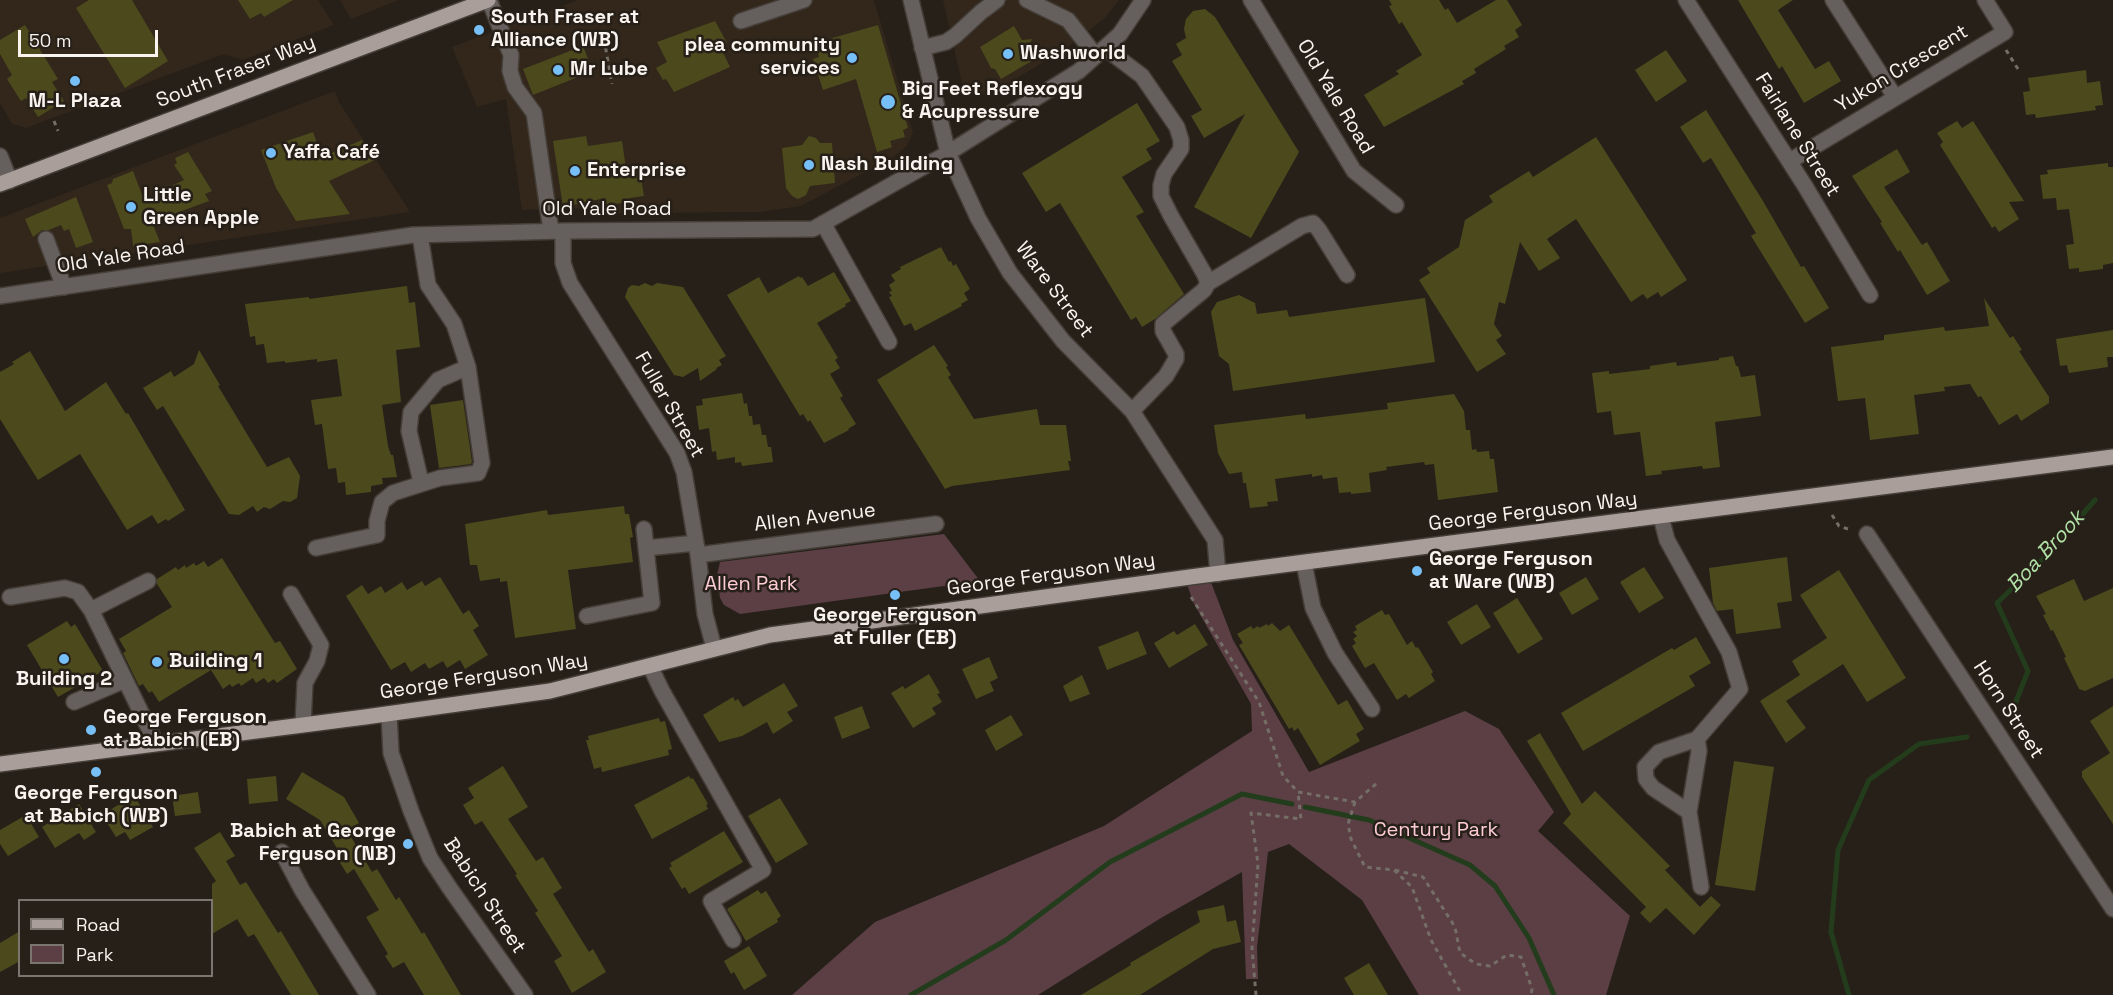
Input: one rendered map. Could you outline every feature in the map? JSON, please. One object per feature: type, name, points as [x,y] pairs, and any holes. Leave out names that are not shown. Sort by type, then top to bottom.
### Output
[{"type":"main road","name":"South Fraser Way","points":[[5,183],[488,0]]},
{"type":"main road","name":"George Ferguson Way","points":[[0,764],[550,691],[714,648],[790,632],[2113,457]]},
{"type":"street","name":"Fuller Street","points":[[488,0],[511,55],[510,71],[515,87],[534,113],[563,263],[570,283],[677,453],[684,472],[705,615],[714,648]]},
{"type":"street","points":[[741,21],[804,0]]},
{"type":"street","name":"Ware Street","points":[[911,0],[948,153],[978,218],[1010,273],[1063,341],[1132,411],[1215,540],[1218,574]]},
{"type":"street","points":[[922,48],[946,42],[997,0]]},
{"type":"street","points":[[1027,0],[1068,20],[1100,52],[1142,76],[1177,127],[1181,149],[1164,174],[1161,196],[1208,283]]},
{"type":"street","name":"Old Yale Road","points":[[0,296],[420,235],[557,231],[813,229],[948,153],[1079,71],[1120,34],[1143,0]]},
{"type":"street","name":"Old Yale Road","points":[[1251,0],[1354,171],[1396,205]]},
{"type":"street","name":"Fairlane Street","points":[[1686,0],[1790,161],[1870,295]]},
{"type":"street","points":[[1833,0],[1895,98]]},
{"type":"street","name":"Yukon Crescent","points":[[1790,161],[2005,32],[1985,0]]},
{"type":"street","points":[[0,156],[5,183]]},
{"type":"street","points":[[823,223],[889,342]]},
{"type":"street","points":[[1132,411],[1166,376],[1176,359],[1176,354],[1163,330],[1163,324],[1204,290],[1208,283],[1302,226],[1313,223],[1347,275]]},
{"type":"street","points":[[316,548],[377,535],[377,521],[382,502],[393,493],[440,477],[477,473],[482,463],[468,367],[454,324],[428,285],[420,235]]},
{"type":"street","points":[[46,239],[64,287]]},
{"type":"street","points":[[421,482],[409,431],[411,412],[438,380],[468,367]]},
{"type":"street","points":[[1661,517],[1667,540],[1729,652],[1740,688],[1696,739],[1659,752],[1645,767],[1646,779],[1653,788],[1689,812]]},
{"type":"street","name":"Allen Avenue","points":[[646,548],[697,549],[936,524]]},
{"type":"street","points":[[587,615],[652,603],[644,529]]},
{"type":"street","name":"Horn Street","points":[[1867,534],[2113,909]]},
{"type":"street","points":[[1304,563],[1313,608],[1335,653],[1372,709]]},
{"type":"street","points":[[91,610],[148,581]]},
{"type":"street","points":[[10,597],[65,588],[78,592],[91,610],[156,743]]},
{"type":"street","points":[[291,594],[321,645],[317,661],[305,683],[303,724]]},
{"type":"street","points":[[650,666],[763,870],[711,901],[733,940]]},
{"type":"street","points":[[74,702],[125,680]]},
{"type":"street","name":"Babich Street","points":[[389,714],[391,753],[430,858],[525,995]]},
{"type":"street","points":[[1696,739],[1699,751],[1689,812],[1701,887]]},
{"type":"street","points":[[282,852],[302,890],[368,995]]},
{"type":"path","points":[[1998,36],[2018,69]]},
{"type":"path","points":[[604,39],[612,84]]},
{"type":"path","points":[[54,121],[58,131]]},
{"type":"path","points":[[1832,515],[1839,526],[1867,534]]},
{"type":"path","points":[[1191,597],[1259,702],[1283,776],[1298,792],[1301,819],[1251,813],[1258,864],[1252,948],[1256,995]]},
{"type":"path","points":[[1377,783],[1355,802],[1348,824],[1351,839],[1365,867],[1394,870],[1423,877],[1455,927],[1460,953],[1476,964],[1490,966],[1507,955],[1521,957],[1532,989],[1531,995]]},
{"type":"path","points":[[1298,792],[1355,802]]},
{"type":"path","points":[[1394,870],[1412,886],[1431,940],[1462,995]]},
{"type":"shaded area","name":"M-L Plaza","points":[[0,0],[318,0],[334,25],[243,60],[224,54],[26,128],[12,124],[0,103]]},
{"type":"shaded area","points":[[340,0],[399,0],[351,19]]},
{"type":"shaded area","points":[[578,0],[874,0],[913,133],[907,146],[892,158],[801,206],[760,212],[604,213],[602,207],[522,210],[506,99],[477,107],[452,47]]},
{"type":"shaded area","name":"Washworld","points":[[943,0],[1119,0],[1105,18],[1064,50],[990,94],[973,94],[962,83]]},
{"type":"shaded area","points":[[335,91],[339,102],[410,212],[0,273],[0,218]]},
{"type":"green space","name":"Allen Park","points":[[944,534],[980,581],[740,614],[724,605],[720,598],[717,575],[720,562]]},
{"type":"green space","name":"Century Park","points":[[1209,577],[1233,640],[1309,772],[1465,711],[1499,729],[1554,812],[1538,831],[1630,916],[1606,995],[1419,995],[1362,900],[1289,844],[1268,852],[1257,947],[1258,979],[1246,979],[1242,872],[1161,918],[1038,995],[792,995],[875,922],[1104,826],[1252,731],[1251,704],[1193,602],[1186,581]]},
{"type":"building","points":[[89,0],[132,0],[168,61],[125,88],[76,8]]},
{"type":"building","points":[[238,0],[293,0],[264,17],[261,13],[250,19]]},
{"type":"building","points":[[1389,0],[1439,0],[1445,10],[1448,8],[1457,23],[1496,0],[1507,0],[1522,25],[1515,30],[1519,37],[1504,46],[1506,49],[1474,69],[1476,73],[1462,81],[1464,84],[1384,127],[1364,95],[1399,74],[1396,71],[1422,55],[1402,22],[1399,24],[1389,6],[1392,5]]},
{"type":"building","points":[[1738,0],[1793,0],[1778,10],[1815,69],[1829,61],[1841,81],[1804,103],[1782,66],[1779,69]]},
{"type":"building","points":[[1205,9],[1215,17],[1299,152],[1251,238],[1194,207],[1245,114],[1204,138],[1191,116],[1202,110],[1172,61],[1182,55],[1176,44],[1186,38],[1184,29],[1186,19],[1193,11]]},
{"type":"building","points":[[715,21],[727,43],[720,46],[730,67],[674,92],[656,68],[667,62],[657,42]]},
{"type":"building","points":[[25,25],[58,79],[52,82],[64,101],[38,117],[26,98],[21,101],[7,79],[12,75],[0,54],[0,40]]},
{"type":"building","points":[[878,25],[908,128],[903,130],[905,137],[890,141],[892,147],[877,152],[856,79],[823,90],[813,59],[819,57],[815,43]]},
{"type":"building","name":"Washworld","points":[[1014,26],[1022,40],[1032,39],[1028,48],[1035,59],[1001,79],[995,69],[991,68],[980,47]]},
{"type":"building","name":"Mr Lube","points":[[583,46],[593,71],[533,95],[523,69]]},
{"type":"building","points":[[1666,50],[1687,81],[1656,102],[1635,70]]},
{"type":"building","points":[[2086,70],[2087,83],[2100,81],[2103,105],[2095,106],[2096,110],[2036,118],[2035,114],[2026,115],[2023,92],[2030,91],[2028,78]]},
{"type":"building","points":[[1137,103],[1160,141],[1146,149],[1152,159],[1122,177],[1144,212],[1136,216],[1184,294],[1142,327],[1136,317],[1131,320],[1060,203],[1046,212],[1022,173]]},
{"type":"building","points":[[1706,110],[1801,267],[1804,266],[1829,308],[1805,323],[1751,236],[1756,233],[1711,158],[1703,163],[1680,127]]},
{"type":"building","points":[[1957,121],[1962,128],[1973,121],[2024,201],[2009,202],[2019,219],[1999,232],[1995,226],[1992,228],[1940,145],[1943,142],[1937,133]]},
{"type":"building","points":[[313,132],[322,157],[362,140],[375,160],[329,181],[350,214],[296,221],[276,188],[261,150]]},
{"type":"building","points":[[586,136],[588,146],[622,141],[626,168],[639,166],[644,196],[630,198],[630,202],[606,205],[605,198],[563,207],[553,141]]},
{"type":"building","name":"Nash Building","points":[[809,136],[816,138],[820,143],[832,143],[835,183],[810,186],[806,195],[798,199],[792,196],[786,188],[782,148],[802,145]]},
{"type":"building","points":[[1596,137],[1687,280],[1661,297],[1658,292],[1647,299],[1643,294],[1631,302],[1576,219],[1547,239],[1560,258],[1539,271],[1520,242],[1505,304],[1499,302],[1494,324],[1502,336],[1496,340],[1506,354],[1477,372],[1419,280],[1430,273],[1427,268],[1459,247],[1465,220],[1493,202],[1489,196],[1529,171],[1533,177]]},
{"type":"building","points":[[1897,149],[1910,172],[1884,187],[1922,245],[1927,242],[1950,281],[1927,295],[1852,176]]},
{"type":"building","points":[[188,152],[212,191],[205,194],[209,201],[152,222],[160,242],[133,246],[131,229],[124,229],[107,185],[112,183],[113,179],[133,171],[144,200],[174,188],[173,185],[184,180],[174,165],[177,163],[175,158]]},
{"type":"building","points":[[2108,163],[2108,167],[2113,167],[2113,263],[2103,265],[2103,269],[2079,272],[2079,268],[2069,269],[2066,245],[2074,244],[2069,209],[2057,210],[2056,198],[2043,199],[2040,175],[2048,174],[2047,170]]},
{"type":"building","points":[[76,197],[93,242],[76,248],[69,229],[64,231],[61,225],[42,230],[33,237],[25,219]]},
{"type":"building","points":[[941,247],[949,262],[951,261],[953,266],[956,264],[970,289],[964,293],[968,300],[961,304],[962,306],[915,331],[911,323],[904,326],[889,297],[892,296],[889,292],[892,291],[889,285],[895,281],[891,275],[901,269],[900,267]]},
{"type":"building","points":[[834,272],[851,301],[817,323],[838,358],[835,360],[840,368],[830,374],[843,396],[840,398],[856,424],[824,443],[810,420],[808,422],[803,414],[800,416],[727,295],[759,277],[768,293],[799,276],[808,286]]},
{"type":"building","points":[[645,283],[652,286],[657,283],[683,287],[726,356],[719,360],[722,365],[700,381],[698,368],[683,377],[674,375],[625,297],[628,288],[632,285],[639,286]]},
{"type":"building","points":[[407,286],[409,303],[415,302],[420,347],[396,350],[401,402],[382,405],[388,446],[393,455],[397,477],[382,478],[383,484],[371,486],[371,492],[346,495],[345,482],[338,483],[336,468],[328,469],[322,424],[315,425],[311,400],[342,396],[337,359],[317,362],[317,359],[267,363],[264,344],[256,345],[255,336],[250,337],[245,304],[309,297],[309,299]]},
{"type":"building","points":[[1239,295],[1255,303],[1257,314],[1287,310],[1289,317],[1425,298],[1435,362],[1233,391],[1229,364],[1219,356],[1211,312],[1217,302]]},
{"type":"building","points":[[1984,298],[2010,338],[2013,336],[2022,350],[2019,351],[2049,397],[2049,403],[2021,421],[2017,414],[1999,425],[1981,396],[1978,397],[1970,384],[1944,387],[1945,391],[1914,395],[1919,434],[1870,440],[1865,398],[1838,401],[1831,347],[1884,340],[1884,335],[1944,327],[1945,331],[1989,326]]},
{"type":"building","points":[[2113,330],[2113,357],[2107,357],[2108,367],[2069,373],[2067,365],[2060,366],[2056,339]]},
{"type":"building","points":[[934,345],[948,366],[946,367],[951,375],[948,377],[974,419],[1037,409],[1040,425],[1066,425],[1070,470],[952,486],[945,489],[877,380]]},
{"type":"building","points":[[199,350],[267,467],[289,457],[300,476],[297,498],[290,502],[283,501],[270,509],[264,507],[257,512],[253,506],[239,515],[229,514],[163,406],[157,410],[143,388],[171,371],[174,377],[194,364]]},
{"type":"building","points":[[30,351],[65,411],[106,382],[126,414],[128,413],[185,510],[168,521],[166,519],[158,524],[152,515],[127,530],[80,454],[38,480],[0,419],[0,372]]},
{"type":"building","points":[[1733,356],[1741,377],[1755,375],[1761,416],[1715,422],[1720,467],[1703,469],[1702,466],[1661,471],[1662,474],[1646,476],[1640,432],[1614,435],[1611,411],[1597,413],[1592,373],[1609,371],[1609,374],[1650,369],[1650,366],[1676,362],[1677,366]]},
{"type":"building","points":[[742,393],[744,404],[747,403],[749,416],[752,416],[753,425],[760,424],[762,435],[766,435],[768,447],[771,447],[773,462],[742,466],[741,462],[735,463],[735,457],[717,460],[716,451],[712,452],[709,428],[699,430],[696,406],[703,405],[702,399]]},
{"type":"building","points":[[1454,394],[1464,411],[1466,430],[1470,430],[1472,450],[1489,451],[1490,459],[1494,459],[1498,492],[1438,500],[1434,464],[1425,465],[1424,462],[1386,467],[1387,470],[1369,473],[1371,492],[1339,493],[1337,477],[1323,479],[1322,475],[1312,477],[1312,474],[1275,479],[1278,501],[1267,502],[1268,506],[1250,508],[1242,472],[1229,474],[1218,453],[1214,425],[1305,414],[1306,419],[1388,409],[1387,403]]},
{"type":"building","points":[[463,400],[472,462],[439,468],[430,405]]},
{"type":"building","points":[[624,506],[625,514],[629,514],[633,537],[630,538],[633,562],[568,570],[576,629],[515,638],[507,581],[500,582],[500,578],[480,581],[477,565],[470,565],[465,524],[547,510],[548,515]]},
{"type":"building","points":[[1787,557],[1792,601],[1777,603],[1781,628],[1736,634],[1733,609],[1717,611],[1713,603],[1709,568]]},
{"type":"building","points":[[222,558],[275,643],[280,641],[297,669],[277,683],[274,679],[268,683],[264,678],[256,683],[253,678],[241,686],[239,683],[232,687],[230,684],[223,689],[211,670],[159,702],[152,691],[149,693],[143,684],[139,686],[123,653],[126,651],[119,639],[172,607],[157,584],[157,579],[176,567],[178,570],[185,565],[186,568],[194,563],[196,566],[204,561],[208,567]]},
{"type":"building","points":[[1644,567],[1664,598],[1639,613],[1620,582]]},
{"type":"building","points":[[1839,570],[1906,678],[1867,702],[1843,664],[1786,701],[1806,728],[1786,743],[1760,701],[1800,675],[1792,661],[1827,638],[1800,595]]},
{"type":"building","points":[[440,577],[463,614],[469,610],[479,626],[473,630],[488,655],[465,669],[460,660],[447,668],[443,661],[429,669],[425,663],[411,672],[405,662],[391,670],[346,596],[362,585],[368,594],[381,586],[385,593],[402,582],[407,590],[422,581],[425,586]]},
{"type":"building","points":[[1586,577],[1599,599],[1572,615],[1559,593]]},
{"type":"building","points":[[2074,579],[2084,601],[2113,588],[2113,678],[2085,691],[2079,689],[2036,596]]},
{"type":"building","points":[[1517,598],[1543,639],[1518,654],[1493,613]]},
{"type":"building","points":[[1477,604],[1491,627],[1461,645],[1447,622]]},
{"type":"building","points":[[1382,610],[1385,615],[1389,614],[1407,645],[1412,641],[1416,648],[1418,647],[1433,672],[1431,674],[1435,681],[1409,698],[1406,694],[1397,700],[1374,663],[1365,668],[1352,646],[1356,643],[1353,639],[1357,636],[1353,632],[1357,630],[1355,626]]},
{"type":"building","name":"Building 2","points":[[67,621],[71,627],[75,624],[103,671],[58,697],[27,645]]},
{"type":"building","points":[[1272,623],[1280,631],[1289,625],[1338,705],[1347,700],[1364,729],[1356,734],[1360,741],[1320,765],[1298,728],[1294,731],[1292,727],[1289,729],[1239,645],[1243,643],[1237,634],[1251,626],[1253,629]]},
{"type":"building","points":[[1195,624],[1208,645],[1169,668],[1154,643],[1174,631],[1177,635]]},
{"type":"building","points":[[1138,631],[1147,654],[1107,670],[1098,647]]},
{"type":"building","points":[[1696,637],[1711,663],[1689,676],[1695,686],[1583,751],[1561,713],[1672,648],[1674,650]]},
{"type":"building","points":[[989,657],[998,678],[990,682],[994,691],[976,699],[962,669]]},
{"type":"building","points":[[929,674],[940,693],[937,694],[942,702],[932,708],[936,714],[913,728],[891,693],[903,686],[905,689]]},
{"type":"building","points":[[1082,675],[1090,694],[1070,702],[1063,686]]},
{"type":"building","points":[[784,683],[798,706],[787,712],[793,721],[773,734],[767,722],[742,736],[719,742],[703,715],[733,697],[735,701],[738,699],[743,707]]},
{"type":"building","points":[[862,706],[870,728],[842,739],[834,717]]},
{"type":"building","points":[[2113,706],[2113,824],[2082,777],[2082,771],[2110,753],[2090,721]]},
{"type":"building","points":[[1011,715],[1023,735],[996,751],[985,730]]},
{"type":"building","points":[[659,718],[660,722],[665,721],[672,749],[668,750],[669,755],[602,772],[601,767],[594,769],[586,740],[589,740],[588,736]]},
{"type":"building","points":[[1540,733],[1582,804],[1595,791],[1670,866],[1665,870],[1700,907],[1711,896],[1721,905],[1694,935],[1666,908],[1650,923],[1640,913],[1646,907],[1563,823],[1571,814],[1527,741]]},
{"type":"building","points":[[1734,761],[1774,767],[1755,891],[1715,885]]},
{"type":"building","points":[[503,766],[528,807],[508,819],[536,861],[543,857],[562,888],[553,894],[589,952],[593,949],[606,972],[572,993],[554,961],[562,956],[535,913],[538,911],[515,875],[517,874],[482,821],[475,825],[463,805],[474,798],[468,788]]},
{"type":"building","points":[[302,772],[344,797],[359,823],[347,830],[372,872],[377,869],[396,900],[399,897],[422,934],[424,932],[461,995],[424,995],[404,962],[393,968],[385,956],[388,954],[366,917],[379,910],[354,869],[347,874],[334,853],[338,850],[320,820],[286,799]]},
{"type":"building","points":[[276,776],[278,801],[249,804],[247,779]]},
{"type":"building","points":[[689,776],[693,778],[708,804],[706,805],[708,809],[652,839],[634,805]]},
{"type":"building","points":[[198,792],[201,813],[175,816],[172,796]]},
{"type":"building","points":[[134,795],[153,827],[130,840],[125,832],[116,837],[102,815]]},
{"type":"building","points":[[780,798],[808,844],[776,863],[748,816]]},
{"type":"building","points":[[79,804],[96,832],[84,840],[79,833],[55,848],[42,827]]},
{"type":"building","points":[[26,815],[39,837],[8,856],[0,844],[0,830]]},
{"type":"building","points":[[724,831],[743,862],[689,894],[685,887],[682,889],[669,868],[672,866],[670,863]]},
{"type":"building","points":[[220,832],[235,856],[226,861],[240,885],[246,882],[278,933],[281,931],[319,995],[291,995],[254,934],[248,937],[237,919],[213,933],[212,884],[216,881],[194,848]]},
{"type":"building","points":[[758,890],[761,894],[766,891],[781,916],[777,919],[778,922],[746,941],[727,909]]},
{"type":"building","points":[[1224,905],[1227,922],[1236,920],[1241,942],[1213,949],[1140,995],[1081,995],[1200,922],[1197,911]]},
{"type":"building","points":[[18,932],[18,962],[0,972],[0,943]]},
{"type":"building","points":[[749,946],[767,976],[744,990],[734,972],[731,974],[724,961]]},
{"type":"building","points":[[1369,963],[1388,995],[1354,995],[1344,978]]},
{"type":"waterway","name":"Boa Brook","points":[[2015,704],[2028,671],[1997,603],[2047,555],[2095,500]]},
{"type":"waterway","name":"Boa Brook","points":[[1849,995],[1831,932],[1838,850],[1869,780],[1919,744],[1967,737]]},
{"type":"waterway","points":[[911,995],[1006,940],[1110,862],[1242,794],[1292,804]]},
{"type":"waterway","points":[[1305,807],[1369,820],[1470,865],[1495,886],[1529,938],[1554,995]]},
{"type":"place","name":"South Fraser at Alliance (WB)","points":[[479,30]]},
{"type":"place","name":"Washworld","points":[[1008,54]]},
{"type":"place","name":"plea community services","points":[[852,58]]},
{"type":"place","name":"Mr Lube","points":[[558,70]]},
{"type":"place","name":"M-L Plaza","points":[[75,81]]},
{"type":"place","name":"Big Feet Reflexogy & Acupressure","points":[[888,102]]},
{"type":"place","name":"Yaffa Café","points":[[271,153]]},
{"type":"place","name":"Nash Building","points":[[809,165]]},
{"type":"place","name":"Enterprise","points":[[575,171]]},
{"type":"place","name":"Little Green Apple","points":[[131,207]]},
{"type":"place","name":"George Ferguson at Ware (WB)","points":[[1417,571]]},
{"type":"place","name":"George Ferguson at Fuller (EB)","points":[[895,595]]},
{"type":"place","name":"Building 2","points":[[64,659]]},
{"type":"place","name":"Building 1","points":[[157,662]]},
{"type":"place","name":"George Ferguson at Babich (EB)","points":[[91,730]]},
{"type":"place","name":"George Ferguson at Babich (WB)","points":[[96,772]]},
{"type":"place","name":"Babich at George Ferguson (NB)","points":[[408,844]]}]
